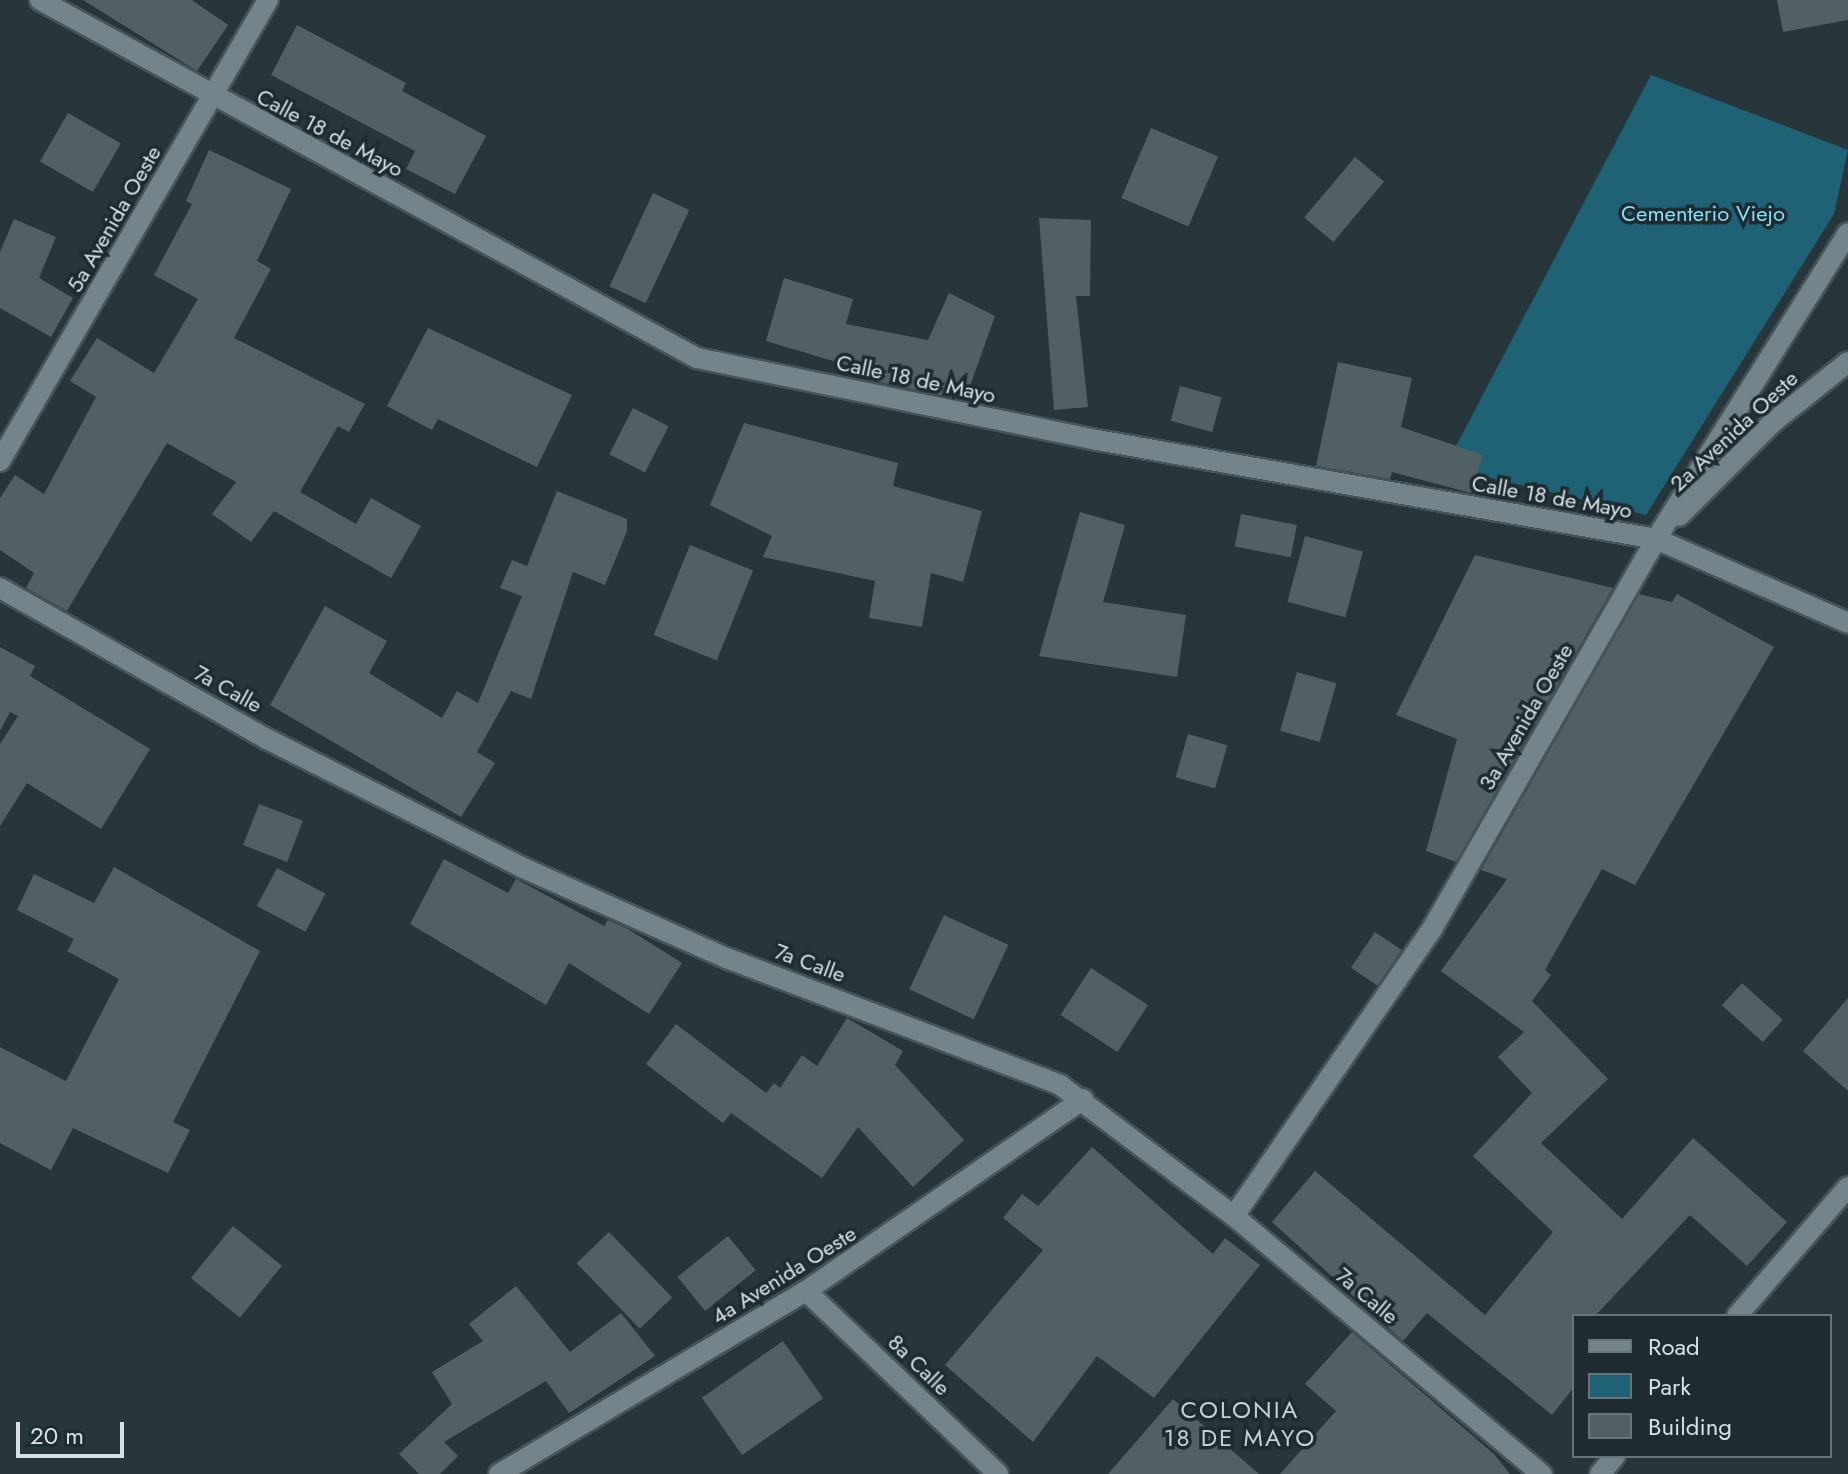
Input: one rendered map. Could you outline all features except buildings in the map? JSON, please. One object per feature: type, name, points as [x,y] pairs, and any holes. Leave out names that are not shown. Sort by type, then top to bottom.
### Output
[{"type":"street","name":"Calle 18 de Mayo","points":[[40,0],[213,98],[697,358],[1097,440],[1656,539],[1848,623]]},
{"type":"street","name":"5a Avenida Oeste","points":[[0,461],[268,0]]},
{"type":"street","name":"3a Avenida Oeste","points":[[1234,1216],[1432,929],[1656,539],[1848,233]]},
{"type":"street","name":"2a Avenida Oeste","points":[[1656,539],[1772,423],[1848,362]]},
{"type":"street","name":"7a Calle","points":[[0,588],[267,739],[521,867],[1083,1099],[1234,1216],[1542,1474]]},
{"type":"street","name":"4a Avenida Oeste","points":[[499,1474],[806,1291],[1083,1099]]},
{"type":"street","points":[[1739,1314],[1848,1187]]},
{"type":"street","name":"8a Calle","points":[[806,1291],[998,1474]]},
{"type":"street","points":[[1600,1474],[1613,1458]]},
{"type":"green space","name":"Cementerio Viejo","points":[[1651,75],[1848,150],[1834,214],[1646,515],[1445,467]]},
{"type":"district","name":"COLONIA 18 DE MAYO","points":[[1240,1424]]}]
